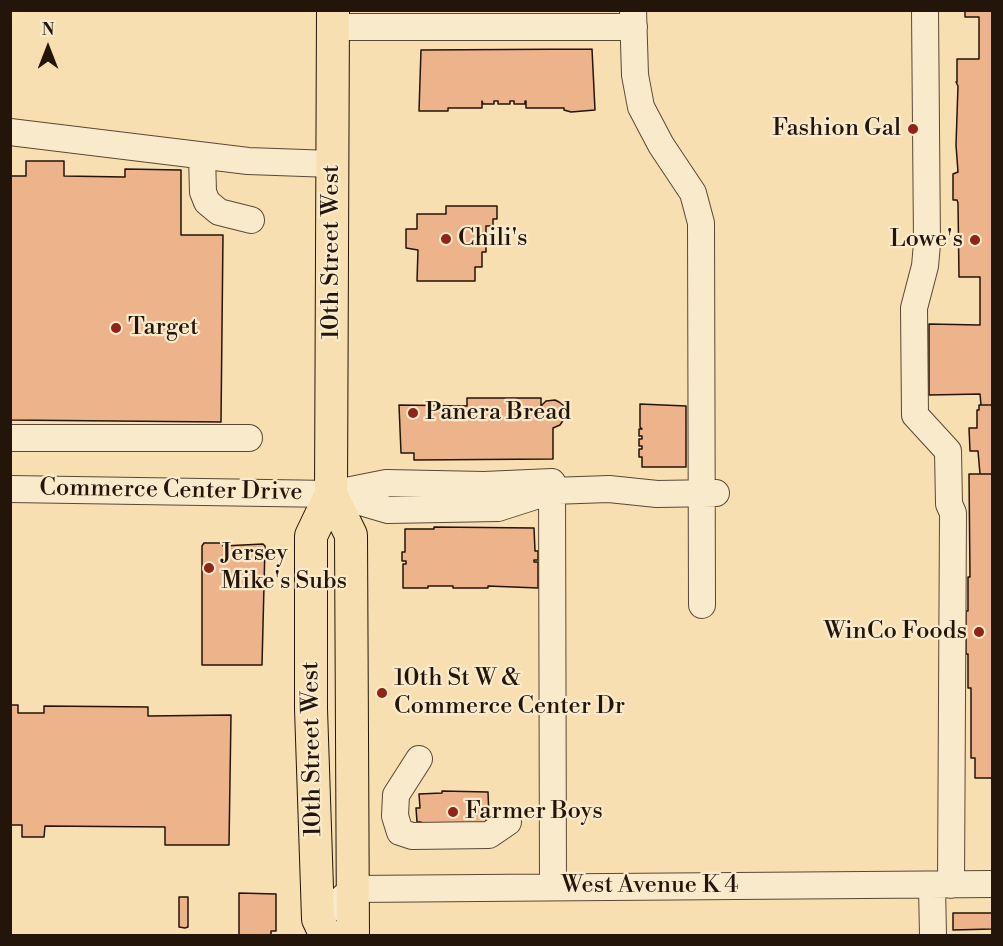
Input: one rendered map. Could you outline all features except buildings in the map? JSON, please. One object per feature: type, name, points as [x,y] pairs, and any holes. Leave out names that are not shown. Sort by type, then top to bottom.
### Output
[{"type":"main road","name":"10th Street West","points":[[322,927],[311,675],[311,536],[331,494],[333,19]]},
{"type":"main road","name":"10th Street West","points":[[331,494],[351,535],[354,718],[355,934],[353,936]]},
{"type":"main road","points":[[311,675],[327,713],[331,753],[333,857],[340,874],[353,889]]},
{"type":"street","points":[[925,10],[927,244],[925,266],[914,308],[915,415],[948,451],[949,504],[953,513],[942,885],[933,936]]},
{"type":"street","points":[[333,19],[633,19],[635,75],[641,107],[657,139],[693,193],[701,224],[710,493],[702,605]]},
{"type":"street","points":[[10,132],[280,164],[332,164]]},
{"type":"street","points":[[202,156],[203,192],[207,202],[219,212],[251,220]]},
{"type":"street","points":[[10,438],[249,438]]},
{"type":"street","name":"Commerce Center Drive","points":[[10,489],[331,494],[386,483],[484,485],[552,482],[551,491]]},
{"type":"street","points":[[553,887],[551,491],[609,489],[657,494],[710,493]]},
{"type":"street","points":[[419,759],[396,795],[395,816],[400,832],[412,836],[489,835],[508,822]]},
{"type":"street","name":"West Avenue K 4","points":[[353,889],[993,884]]},
{"type":"street","points":[[322,927],[353,889]]},
{"type":"place","name":"Fashion Gal","points":[[913,129]]},
{"type":"place","name":"Chili's","points":[[446,239]]},
{"type":"place","name":"Lowe's","points":[[975,240]]},
{"type":"place","name":"Target","points":[[116,328]]},
{"type":"place","name":"Panera Bread","points":[[413,413]]},
{"type":"place","name":"Jersey Mike's Subs","points":[[209,568]]},
{"type":"place","name":"WinCo Foods","points":[[979,632]]},
{"type":"place","name":"10th St W & Commerce Center Dr","points":[[382,693]]},
{"type":"place","name":"Farmer Boys","points":[[453,812]]}]
